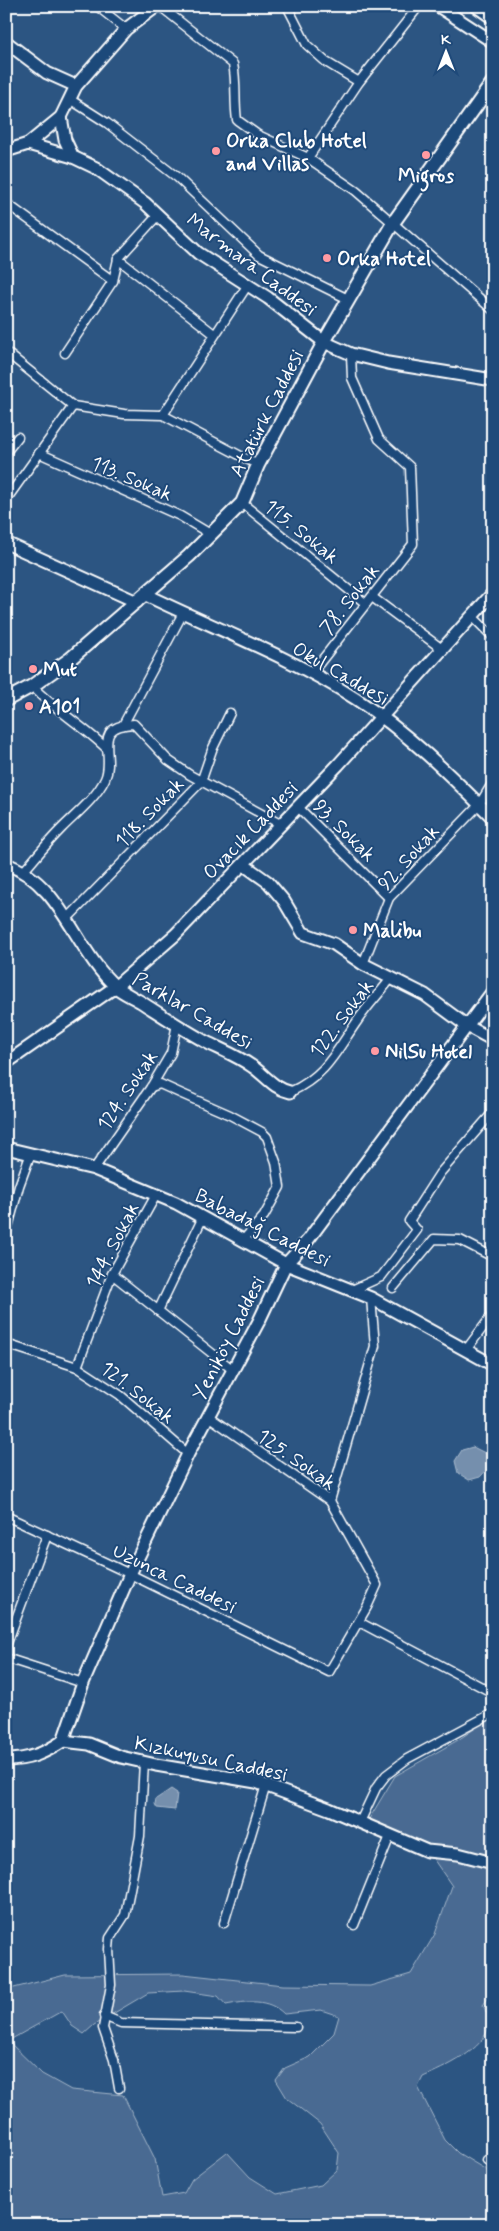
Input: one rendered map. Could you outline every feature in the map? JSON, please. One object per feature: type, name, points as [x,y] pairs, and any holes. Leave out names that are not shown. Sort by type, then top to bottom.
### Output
[{"type":"main road","name":"Atatürk Caddesi","points":[[6,700],[32,686],[70,659],[212,535],[242,503],[258,464],[348,299],[393,223],[493,82]]},
{"type":"street","points":[[97,6],[126,29]]},
{"type":"street","points":[[6,151],[28,144],[61,117],[71,100],[76,86],[126,29],[159,6],[233,64],[236,76],[234,105],[237,120],[258,135],[308,158],[356,191],[493,310]]},
{"type":"street","points":[[287,6],[307,45],[326,62],[359,82]]},
{"type":"street","points":[[308,158],[359,82],[419,6]]},
{"type":"street","points":[[438,6],[493,42]]},
{"type":"street","points":[[476,6],[493,18]]},
{"type":"street","points":[[6,42],[47,73],[76,86]]},
{"type":"street","points":[[71,100],[178,178],[259,255],[348,299]]},
{"type":"street","points":[[61,117],[65,140],[74,156]]},
{"type":"street","name":"Marmara Caddesi","points":[[28,144],[74,156],[96,168],[158,214],[198,252],[247,286],[268,298],[324,342],[351,354],[388,363],[493,380]]},
{"type":"street","points":[[6,203],[112,281]]},
{"type":"street","points":[[65,353],[112,281],[118,259],[158,214]]},
{"type":"street","points":[[118,259],[214,334]]},
{"type":"street","points":[[163,415],[247,286]]},
{"type":"street","points":[[6,352],[73,406],[124,414],[163,415],[258,464]]},
{"type":"street","name":"78. Sokak","points":[[311,674],[413,544],[410,467],[379,440],[352,378],[351,354]]},
{"type":"street","points":[[6,500],[73,406]]},
{"type":"street","points":[[6,452],[18,437]]},
{"type":"street","name":"113. Sokak","points":[[39,453],[180,516],[212,535]]},
{"type":"street","name":"115. Sokak","points":[[242,503],[365,603]]},
{"type":"street","name":"Okul Caddesi","points":[[6,543],[183,613],[311,674],[356,699],[415,742],[493,818]]},
{"type":"street","name":"Ovacık Caddesi","points":[[6,1063],[116,986],[175,935],[282,825],[493,593]]},
{"type":"street","points":[[372,597],[442,649]]},
{"type":"street","points":[[123,725],[183,613]]},
{"type":"street","points":[[472,616],[493,637]]},
{"type":"street","points":[[32,686],[50,705],[76,722],[106,748]]},
{"type":"street","name":"118. Sokak","points":[[68,919],[201,782],[212,750],[230,713]]},
{"type":"street","points":[[23,872],[97,792],[106,776],[108,736],[114,728],[123,725],[134,724],[168,760],[201,782],[282,825]]},
{"type":"street","name":"92. Sokak","points":[[363,964],[389,898],[479,804],[493,782]]},
{"type":"street","name":"93. Sokak","points":[[298,807],[389,898]]},
{"type":"street","name":"Parklar Caddesi","points":[[6,864],[33,878],[68,919],[98,966],[116,986],[206,1042],[234,1054],[268,1081],[282,1090],[290,1092]]},
{"type":"street","points":[[244,865],[268,882],[284,901],[303,933],[334,944],[363,964],[426,995],[467,1026],[493,1040]]},
{"type":"street","name":"122. Sokak","points":[[290,1092],[304,1085],[328,1065],[359,1018],[392,977]]},
{"type":"street","name":"Yeniköy Caddesi","points":[[63,1741],[83,1683],[130,1574],[188,1454],[286,1264],[308,1240],[493,991]]},
{"type":"street","name":"124. Sokak","points":[[94,1169],[152,1087],[171,1053],[177,1024]]},
{"type":"street","points":[[152,1087],[160,1084],[262,1132],[267,1138],[276,1162],[280,1187],[264,1216],[244,1239]]},
{"type":"street","points":[[352,1290],[381,1277],[416,1230],[408,1221],[440,1173],[493,1112]]},
{"type":"street","name":"Babadağ Caddesi","points":[[6,1148],[94,1169],[156,1195],[203,1217],[286,1264],[371,1298],[493,1365]]},
{"type":"street","points":[[6,1235],[19,1186],[31,1153]]},
{"type":"street","name":"144. Sokak","points":[[77,1367],[112,1274],[156,1195]]},
{"type":"street","points":[[158,1311],[203,1217]]},
{"type":"street","points":[[393,1288],[434,1239],[460,1240],[493,1257]]},
{"type":"street","points":[[112,1274],[233,1370]]},
{"type":"street","points":[[330,1501],[375,1346],[371,1298]]},
{"type":"street","points":[[466,1350],[493,1314]]},
{"type":"street","name":"121. Sokak","points":[[6,1344],[77,1367],[120,1395],[188,1454]]},
{"type":"street","name":"125. Sokak","points":[[208,1416],[330,1501],[377,1584],[359,1622],[329,1672]]},
{"type":"street","name":"Uzunca Caddesi","points":[[6,1516],[130,1574],[329,1672]]},
{"type":"street","points":[[6,1646],[47,1535]]},
{"type":"street","points":[[359,1622],[493,1693]]},
{"type":"street","points":[[6,1658],[83,1683]]},
{"type":"street","points":[[360,1822],[376,1788],[386,1775],[407,1759],[493,1713]]},
{"type":"street","points":[[6,1760],[21,1760],[44,1754],[63,1741]]},
{"type":"street","name":"Kızkuyusu Caddesi","points":[[63,1741],[89,1744],[121,1757],[144,1762],[266,1785],[427,1851],[458,1854],[493,1863]]},
{"type":"street","points":[[120,2088],[114,2060],[103,2028],[111,1985],[110,1938],[125,1914],[140,1836],[144,1762]]},
{"type":"street","points":[[224,1923],[266,1785]]},
{"type":"street","points":[[354,1925],[390,1836]]},
{"type":"street","points":[[104,2016],[121,2023],[296,2027]]},
{"type":"shaded area","points":[[473,1447],[491,1456],[493,1463],[480,1477],[469,1480],[458,1473],[455,1461],[462,1450]]},
{"type":"shaded area","points":[[493,1716],[493,1992],[483,2005],[489,2024],[480,2042],[462,2057],[423,2077],[418,2087],[445,2140],[458,2153],[493,2174],[493,2225],[6,2225],[6,1990],[65,1975],[183,1974],[283,1985],[370,1986],[411,1974],[435,1934],[452,1886],[423,1844],[369,1819],[395,1776],[458,1740]],"holes":[[[184,1991],[218,1996],[226,2005],[257,2002],[271,2005],[284,2014],[321,2010],[339,2016],[334,2033],[310,2057],[285,2068],[276,2080],[287,2098],[320,2124],[339,2153],[337,2170],[321,2185],[277,2194],[250,2177],[227,2152],[192,2179],[184,2193],[162,2197],[155,2159],[123,2095],[71,2090],[42,2074],[8,2041],[62,2011],[72,2026],[84,2034],[94,2025],[148,1993]]]},
{"type":"shaded area","points":[[171,1789],[177,1793],[175,1810],[157,1808],[155,1804],[156,1799]]},
{"type":"place","name":"Orka Club Hotel and Villas","points":[[216,151]]},
{"type":"place","name":"Migros","points":[[426,155]]},
{"type":"place","name":"Orka Hotel","points":[[327,258]]},
{"type":"place","name":"Mut","points":[[33,669]]},
{"type":"place","name":"A101","points":[[29,706]]},
{"type":"place","name":"Malibu","points":[[353,930]]},
{"type":"place","name":"NilSu Hotel","points":[[375,1051]]}]
